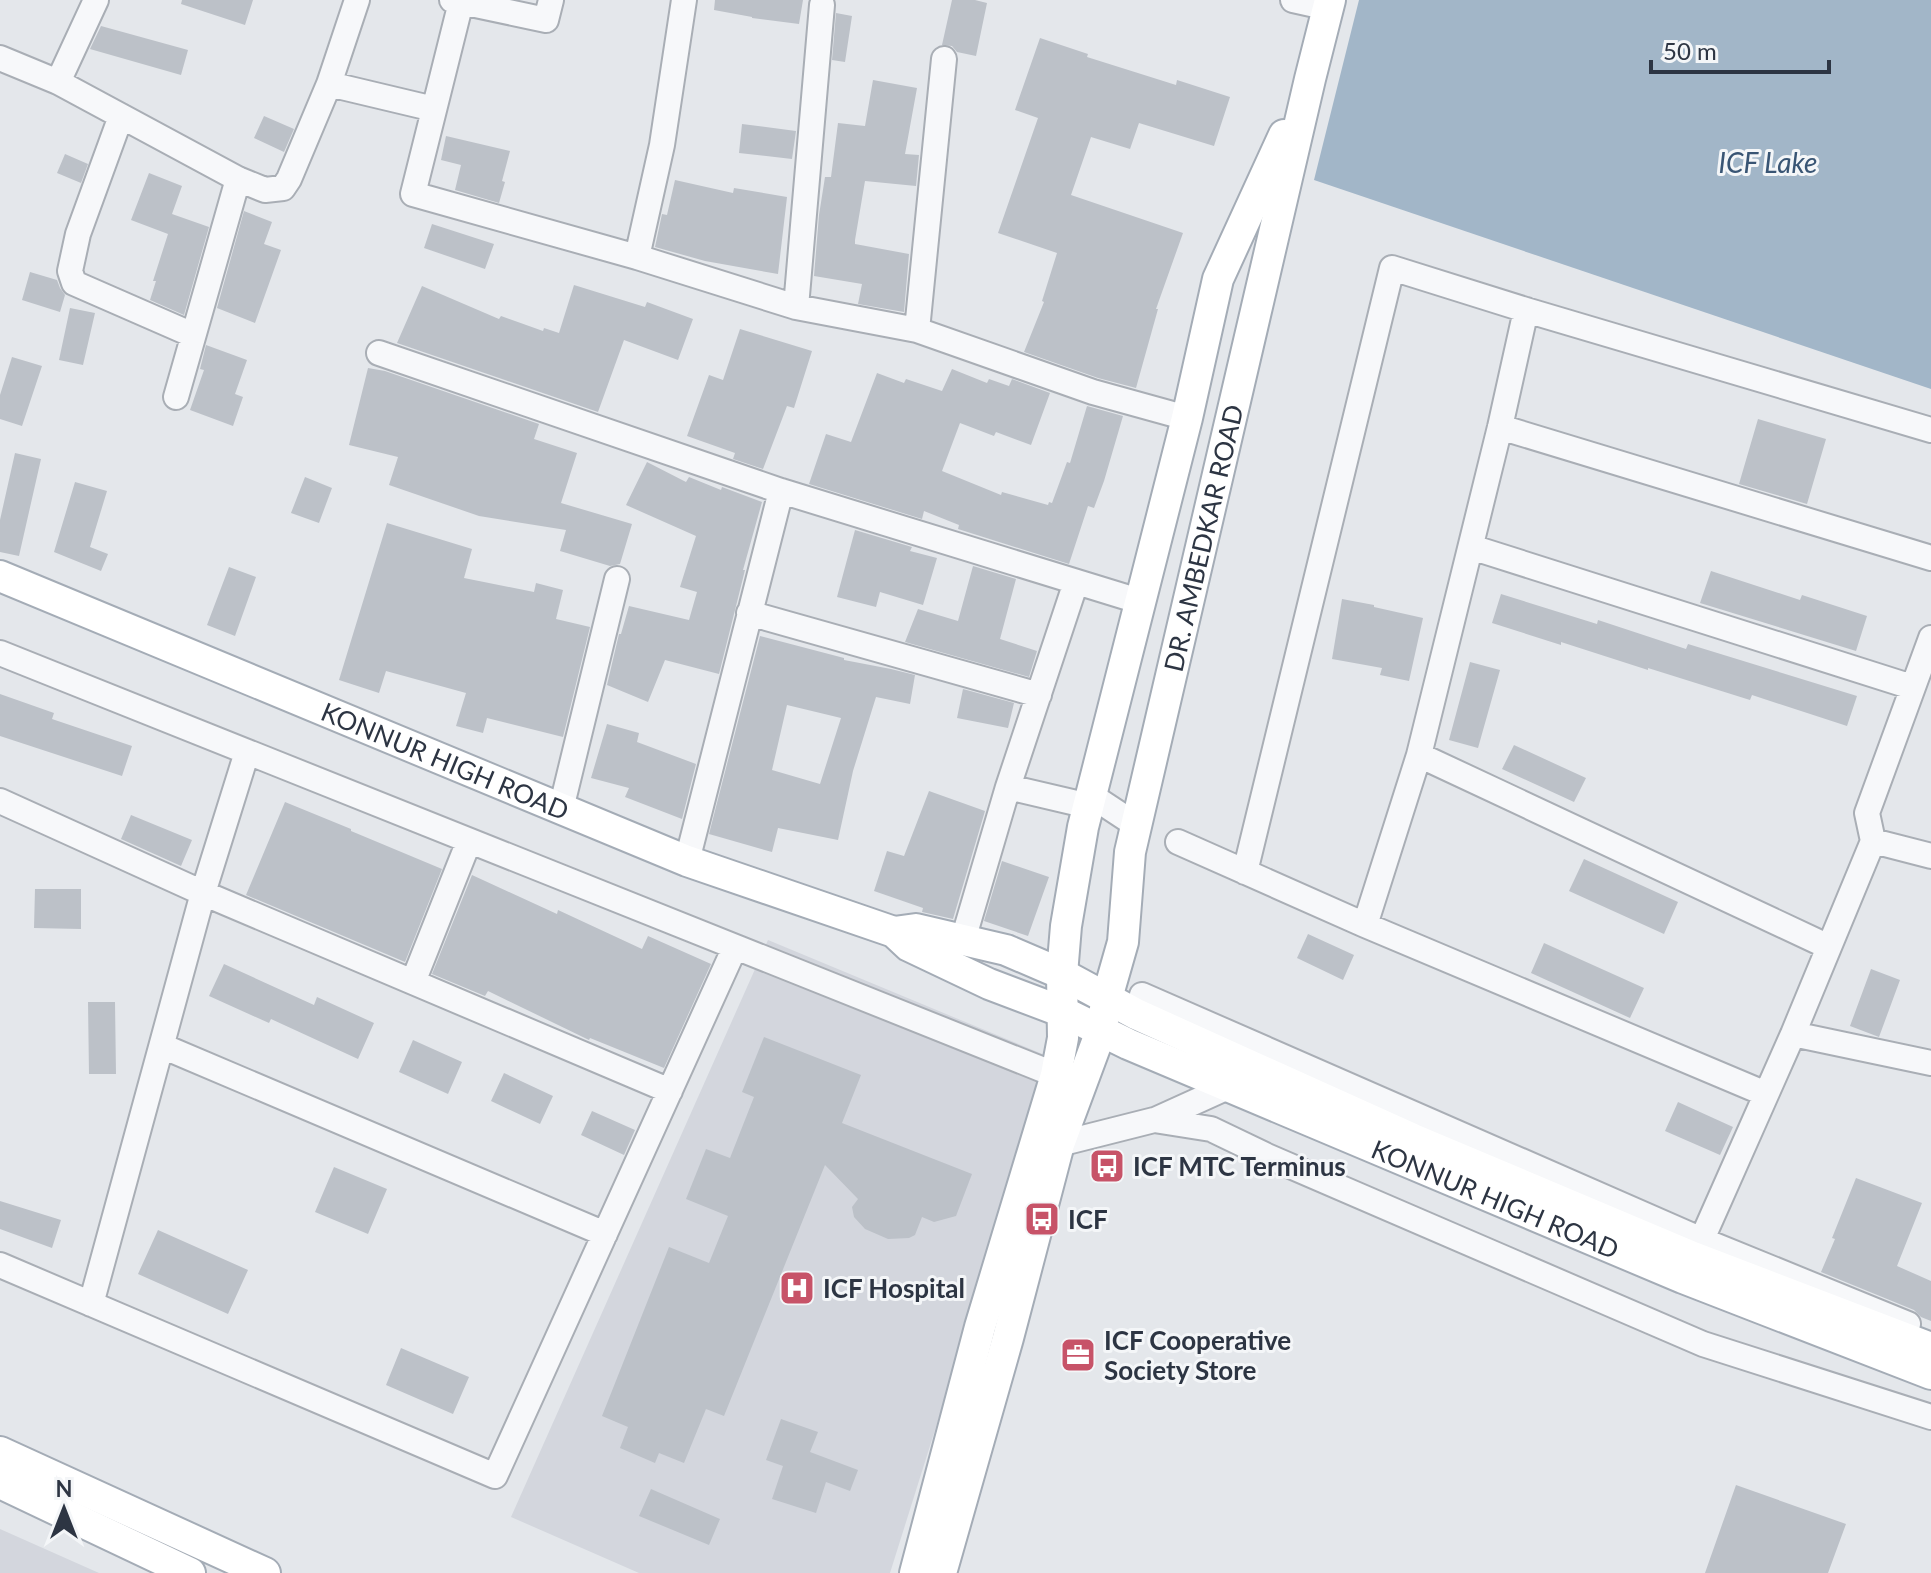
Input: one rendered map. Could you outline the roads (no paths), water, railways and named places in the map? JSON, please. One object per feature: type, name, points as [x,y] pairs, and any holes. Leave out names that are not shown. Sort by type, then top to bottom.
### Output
[{"type":"main road","name":"DR. AMBEDKAR ROAD","points":[[941,1573],[1059,1144],[1101,1031],[1123,942],[1130,852],[1329,4]]},
{"type":"main road","name":"DR. AMBEDKAR ROAD","points":[[915,1573],[980,1327],[1056,1075],[1063,1038],[1062,974],[1066,926],[1083,827],[1142,602],[1218,279],[1310,79]]},
{"type":"main road","name":"KONNUR HIGH ROAD","points":[[0,576],[687,861],[894,932],[909,946],[989,984],[1063,1012],[1230,1086],[1693,1258]]},
{"type":"main road","name":"KONNUR HIGH ROAD","points":[[894,932],[916,929],[1006,950],[1062,974],[1136,1014],[1413,1139],[1693,1258],[1931,1374]]},
{"type":"main road","points":[[1693,1258],[1931,1348]]},
{"type":"main road","points":[[0,1452],[265,1573]]},
{"type":"main road","points":[[0,1483],[190,1573]]},
{"type":"street","points":[[58,82],[96,0]]},
{"type":"street","points":[[0,58],[58,82],[238,179],[265,190],[283,188],[329,84],[357,0]]},
{"type":"street","points":[[551,0],[546,20],[456,1],[413,194],[637,257],[796,307],[917,330],[1093,392],[1187,418]]},
{"type":"street","points":[[637,257],[662,145],[684,0]]},
{"type":"street","points":[[1293,0],[1329,4]]},
{"type":"street","points":[[796,307],[822,5]]},
{"type":"street","points":[[917,330],[944,59]]},
{"type":"street","points":[[329,84],[434,109]]},
{"type":"street","points":[[121,116],[78,234],[70,271],[74,283],[193,335]]},
{"type":"street","points":[[176,397],[238,179]]},
{"type":"street","points":[[1245,872],[1392,268],[1931,430]]},
{"type":"street","points":[[1365,925],[1419,755],[1526,310]]},
{"type":"street","points":[[379,353],[781,491],[1142,602]]},
{"type":"street","points":[[1500,427],[1931,558]]},
{"type":"street","points":[[687,861],[781,491]]},
{"type":"street","points":[[1471,547],[1912,687]]},
{"type":"street","points":[[561,809],[617,579]]},
{"type":"street","points":[[963,940],[1008,787],[1076,582]]},
{"type":"street","points":[[749,613],[1039,695]]},
{"type":"street","points":[[1693,1258],[1793,1034],[1873,841],[1867,813],[1931,638]]},
{"type":"street","points":[[0,653],[1056,1075]]},
{"type":"street","points":[[91,1304],[203,893],[247,752]]},
{"type":"street","points":[[1419,755],[1829,947]]},
{"type":"street","points":[[1008,787],[1091,801],[1136,825]]},
{"type":"street","points":[[0,801],[203,893],[670,1091]]},
{"type":"street","points":[[413,982],[469,841]]},
{"type":"street","points":[[1873,841],[1931,856]]},
{"type":"street","points":[[1178,842],[1365,925],[1766,1094]]},
{"type":"street","points":[[0,1265],[495,1476],[735,947]]},
{"type":"street","points":[[1142,995],[1693,1258],[1931,1333]]},
{"type":"street","points":[[1793,1034],[1931,1063]]},
{"type":"street","points":[[162,1046],[605,1234]]},
{"type":"street","points":[[1059,1144],[1154,1120],[1230,1086]]},
{"type":"street","points":[[1154,1120],[1211,1129],[1703,1344],[1931,1417]]},
{"type":"water","name":"ICF Lake","points":[[1359,0],[1931,0],[1931,389],[1314,180]]},
{"type":"place","name":"ICF MTC Terminus","points":[[1107,1166]]},
{"type":"place","name":"ICF","points":[[1042,1219]]},
{"type":"place","name":"ICF Hospital","points":[[797,1288]]},
{"type":"place","name":"ICF Cooperative Society Store","points":[[1078,1355]]}]
